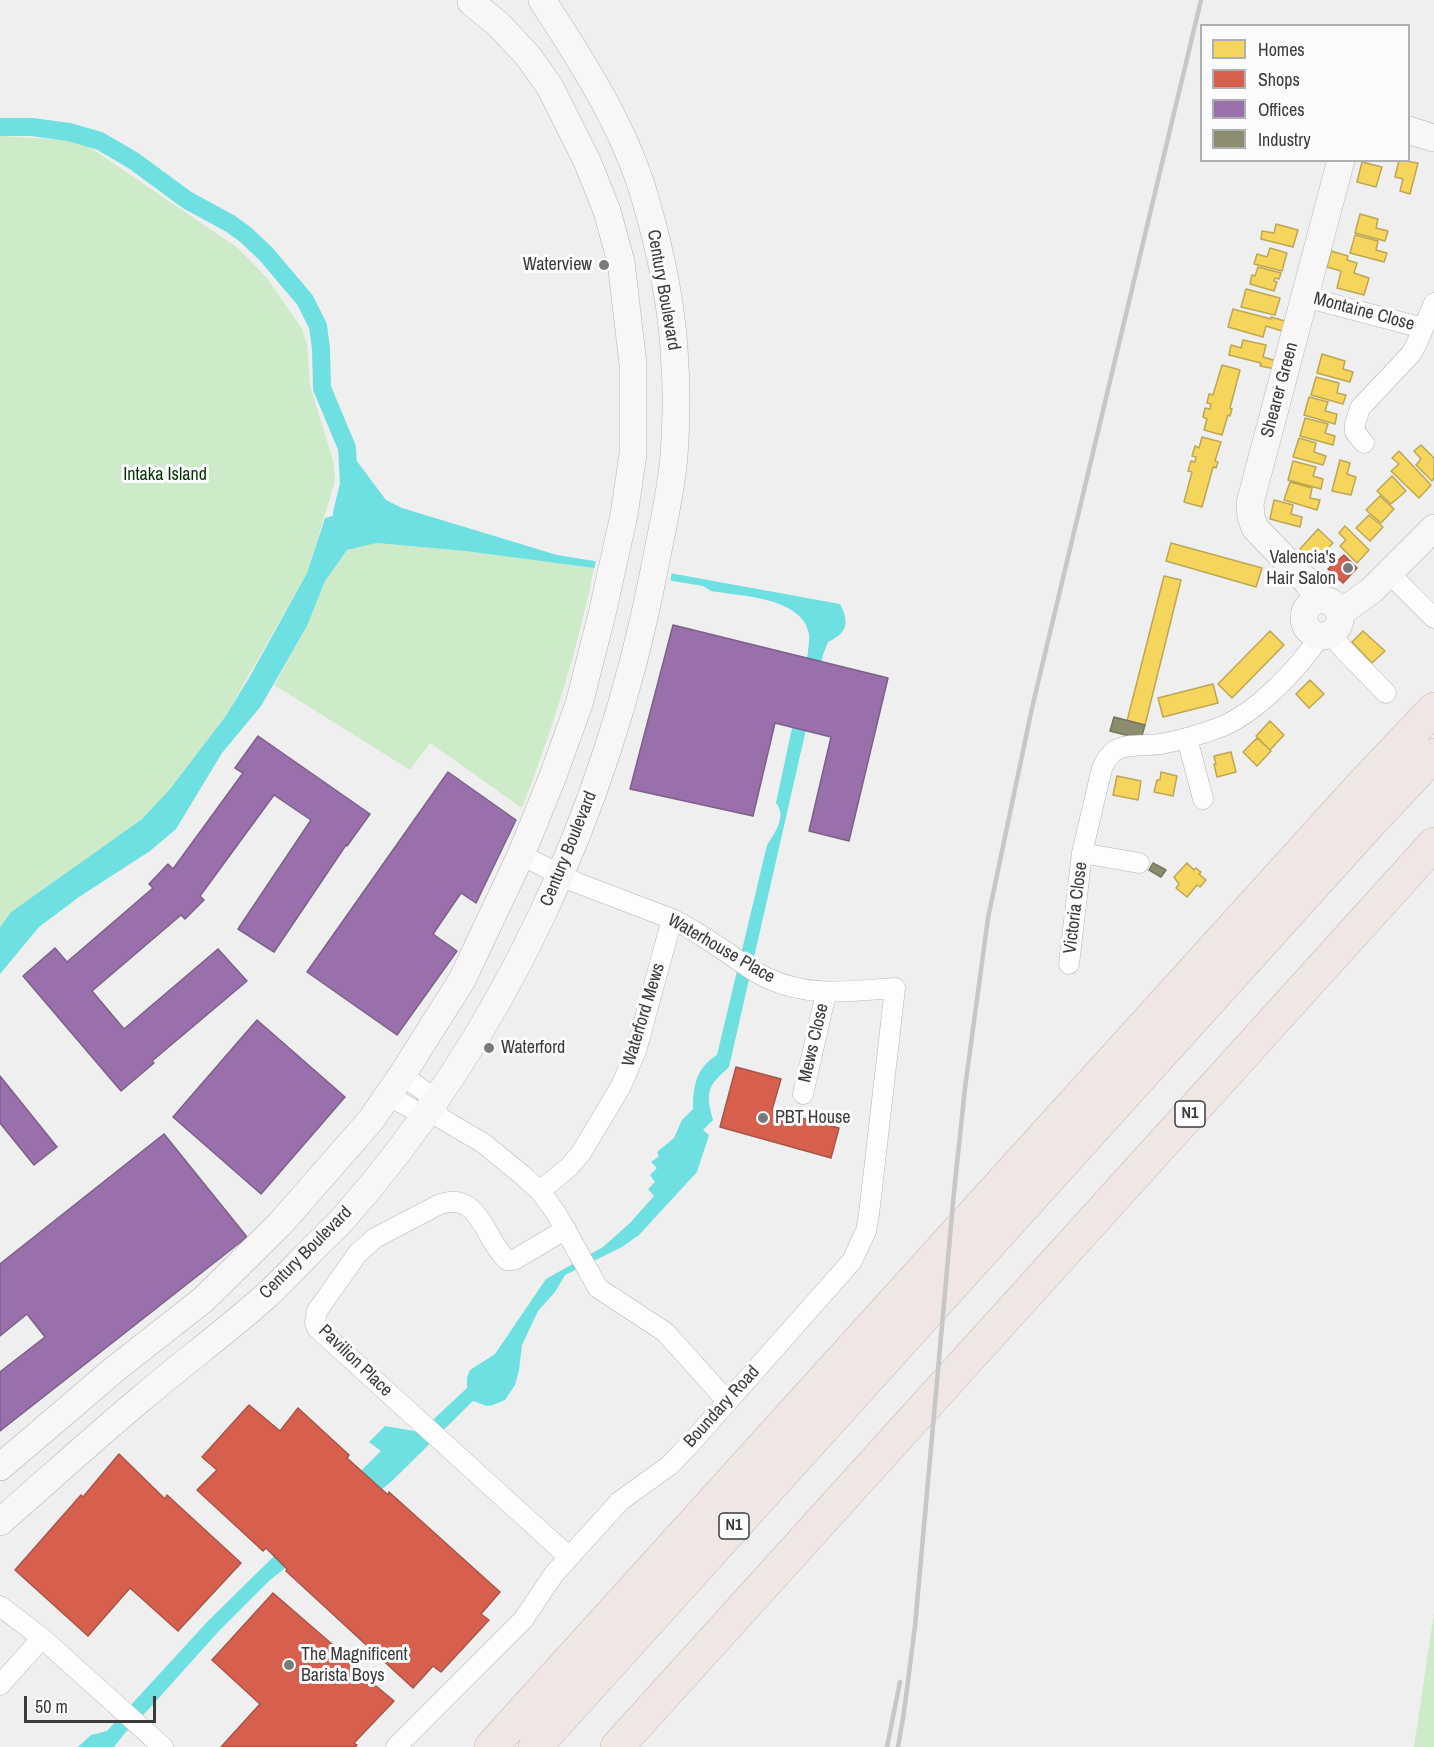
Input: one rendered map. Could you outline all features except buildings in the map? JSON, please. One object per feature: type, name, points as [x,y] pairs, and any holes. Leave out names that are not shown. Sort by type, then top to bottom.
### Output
[{"type":"highway","points":[[491,1747],[1345,803],[1434,710]]},
{"type":"highway","name":"N1","points":[[535,1747],[1369,824],[1434,755]]},
{"type":"highway","name":"N1","points":[[617,1747],[1434,844]]},
{"type":"highway","points":[[470,1747],[914,1281]]},
{"type":"main road","name":"Century Boulevard","points":[[0,1522],[142,1398],[267,1295],[341,1221],[403,1146],[432,1110],[498,1001],[540,921],[594,790],[619,715],[644,622],[663,523],[674,458],[675,365],[669,305],[658,249],[645,198],[627,145],[565,34],[542,0]]},
{"type":"main road","name":"Century Boulevard","points":[[0,1467],[115,1369],[204,1299],[280,1224],[371,1120],[462,980],[521,855],[579,704],[624,515],[633,454],[633,364],[621,262],[607,211],[587,161],[550,87],[528,56],[498,24],[472,1]]},
{"type":"main road","points":[[1410,131],[1434,138]]},
{"type":"main road","name":"Shearer Green","points":[[1330,628],[1311,634],[1305,627],[1303,619],[1306,607],[1317,600],[1308,583],[1259,534],[1250,510],[1251,498],[1340,162]]},
{"type":"main road","points":[[1330,628],[1390,574],[1434,528]]},
{"type":"street","name":"Montaine Close","points":[[1305,297],[1423,328]]},
{"type":"street","name":"Montaine Close","points":[[1364,443],[1355,432],[1360,408],[1406,360],[1416,345],[1434,303]]},
{"type":"street","points":[[1390,574],[1434,618]]},
{"type":"street","points":[[1203,799],[1187,738],[1224,725],[1251,710],[1302,661],[1330,628],[1344,650],[1386,693]]},
{"type":"street","name":"Victoria Close","points":[[1069,964],[1082,853],[1102,768],[1106,760],[1114,751],[1125,746],[1161,744],[1187,738]]},
{"type":"street","name":"Victoria Close","points":[[1082,853],[1138,863]]},
{"type":"street","name":"Waterhouse Place","points":[[521,855],[561,874],[672,919],[756,972],[782,984],[826,993],[895,988]]},
{"type":"street","name":"Waterford Mews","points":[[540,1191],[581,1153],[628,1072],[636,1051],[672,919]]},
{"type":"street","name":"Boundary Road","points":[[396,1747],[523,1620],[545,1585],[620,1501],[670,1465],[852,1262],[866,1231],[869,1214],[895,988]]},
{"type":"street","name":"Mews Close","points":[[803,1094],[826,993]]},
{"type":"street","points":[[395,1086],[483,1143],[540,1191],[566,1229],[593,1282],[603,1293],[665,1332],[728,1402]]},
{"type":"street","name":"Pavilion Place","points":[[566,1229],[514,1260],[507,1260],[472,1209],[457,1201],[448,1202],[375,1238],[358,1253],[317,1311],[315,1323],[317,1328],[569,1557]]},
{"type":"street","points":[[0,1606],[42,1638],[163,1747]]},
{"type":"street","points":[[0,1684],[42,1638]]},
{"type":"green space","name":"Intaka Island","points":[[0,136],[65,140],[85,144],[238,248],[267,278],[302,329],[307,344],[310,385],[334,464],[335,481],[307,573],[225,717],[170,789],[142,819],[11,912],[0,927]]},
{"type":"green space","points":[[377,543],[465,551],[594,568],[563,690],[522,808],[430,743],[410,770],[274,685],[307,626],[325,581],[347,550]]},
{"type":"green space","points":[[1434,1613],[1434,1747],[1414,1747]]},
{"type":"water","points":[[347,448],[386,500],[402,508],[557,555],[840,604],[845,617],[845,627],[839,635],[828,642],[823,655],[729,1067],[710,1090],[709,1102],[713,1120],[703,1130],[709,1135],[697,1172],[639,1235],[622,1247],[565,1275],[555,1292],[538,1311],[522,1345],[515,1385],[505,1400],[487,1406],[473,1401],[392,1481],[269,1581],[218,1632],[114,1747],[78,1747],[91,1735],[107,1731],[208,1621],[381,1451],[369,1442],[385,1426],[420,1432],[467,1388],[470,1370],[495,1354],[546,1279],[603,1247],[630,1223],[654,1196],[648,1189],[655,1182],[650,1175],[657,1168],[651,1162],[659,1156],[657,1152],[674,1138],[682,1120],[693,1109],[697,1078],[704,1066],[717,1055],[767,845],[780,819],[776,803],[809,641],[804,622],[795,612],[768,600],[711,591],[703,586],[594,568],[465,551],[377,543],[347,550],[325,581],[307,626],[261,706],[222,753],[176,829],[150,851],[79,897],[39,927],[0,974],[0,927],[11,912],[142,819],[170,789],[225,717],[307,573],[325,518],[342,513],[349,484]]},
{"type":"pier","points":[[596,559],[672,571],[670,583],[594,571]]},
{"type":"waterway","points":[[0,127],[32,127],[69,132],[100,141],[134,161],[187,200],[231,224],[266,254],[305,300],[318,326],[322,388],[347,448],[349,484],[342,513]]},
{"type":"railway","points":[[898,1747],[915,1626],[965,1088],[988,918],[1032,708],[1201,0]]},
{"type":"railway","points":[[887,1747],[900,1682]]},
{"type":"place","name":"Waterview","points":[[604,265]]},
{"type":"place","name":"Valencia's Hair Salon","points":[[1348,568]]},
{"type":"place","name":"Waterford","points":[[489,1048]]},
{"type":"place","name":"PBT House","points":[[763,1118]]},
{"type":"place","name":"The Magnificent Barista Boys","points":[[289,1665]]}]
